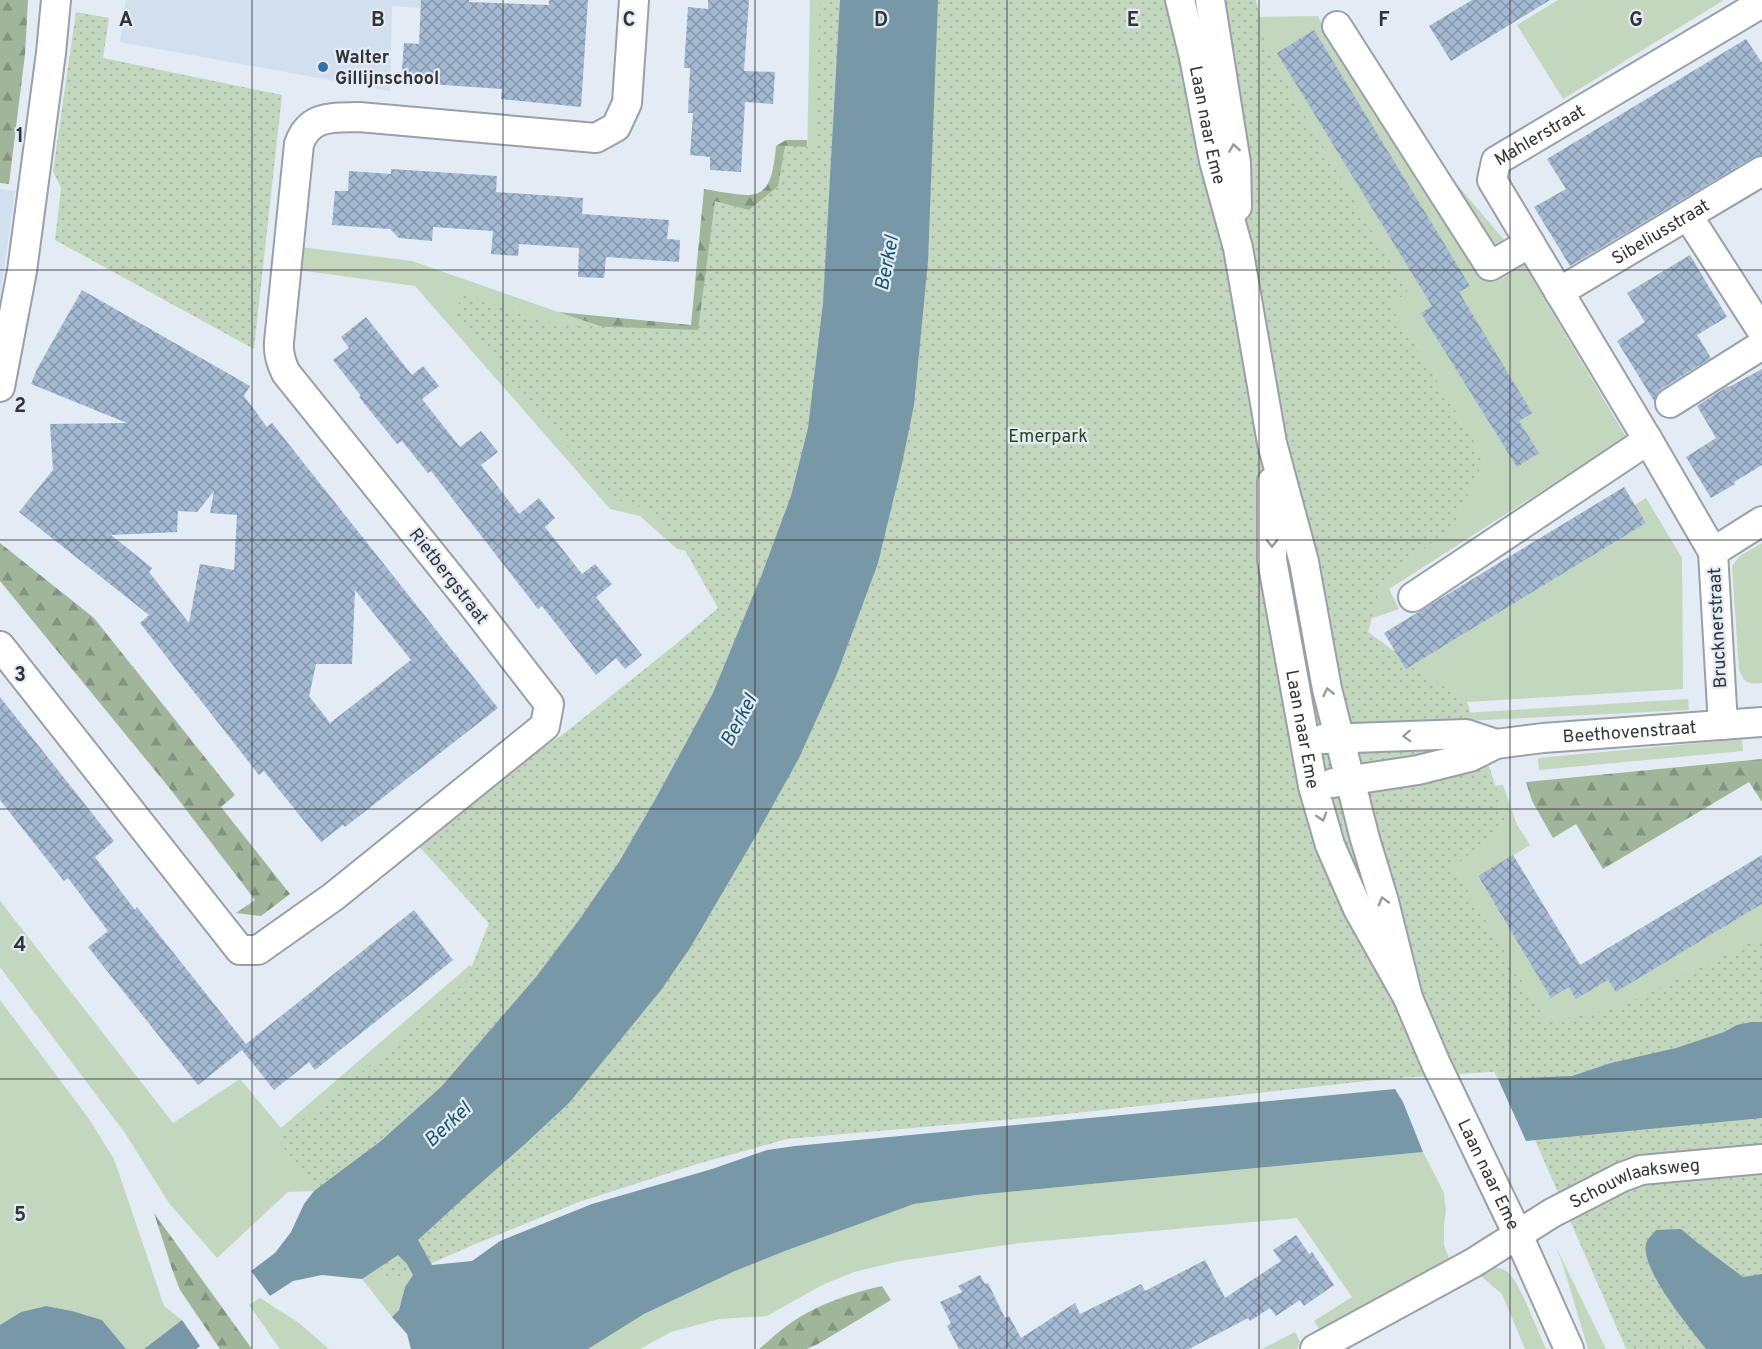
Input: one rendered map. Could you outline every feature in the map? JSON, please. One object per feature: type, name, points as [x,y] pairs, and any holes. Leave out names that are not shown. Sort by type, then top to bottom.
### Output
[{"type":"street","points":[[0,387],[22,271],[56,0]]},
{"type":"street","name":"Rietbergstraat","points":[[0,646],[240,950],[258,950],[333,897],[545,726],[549,704],[286,373],[282,364],[279,342],[299,144],[303,133],[309,126],[326,118],[359,117],[596,138],[616,127],[627,103],[634,0]]},
{"type":"street","points":[[1181,5],[1214,1]]},
{"type":"street","name":"Laan naar Eme","points":[[1214,1],[1236,163],[1238,248]]},
{"type":"street","name":"Mahlerstraat","points":[[1530,243],[1491,180],[1496,160],[1762,3]]},
{"type":"street","name":"Laan naar Eme","points":[[1181,5],[1194,57],[1214,161],[1238,248],[1272,443],[1304,562],[1327,689],[1408,998]]},
{"type":"street","points":[[1337,26],[1490,266],[1530,243]]},
{"type":"street","name":"Sibeliusstraat","points":[[1559,292],[1762,171]]},
{"type":"street","points":[[1688,216],[1762,331]]},
{"type":"street","name":"Brucknerstraat","points":[[1530,243],[1713,552],[1723,725]]},
{"type":"street","points":[[1670,403],[1762,345]]},
{"type":"street","points":[[1413,597],[1648,440]]},
{"type":"street","name":"Laan naar Eme","points":[[1272,443],[1272,560],[1313,786],[1330,845],[1358,909],[1408,998],[1436,1064],[1518,1235],[1569,1349]]},
{"type":"street","points":[[1713,552],[1762,521]]},
{"type":"street","name":"Beethovenstraat","points":[[1313,786],[1418,770],[1470,757],[1496,744],[1543,738],[1762,722]]},
{"type":"street","name":"Beethovenstraat","points":[[1304,739],[1466,734],[1496,744]]},
{"type":"street","name":"Schouwlaaksweg","points":[[1315,1349],[1473,1263],[1552,1213],[1622,1177],[1641,1170],[1762,1159]]},
{"type":"shaded area","name":"Walter Gillijnschool","points":[[126,0],[422,0],[421,8],[392,6],[390,91],[120,42]]},
{"type":"shaded area","points":[[0,189],[15,191],[0,299]]},
{"type":"green space","points":[[0,0],[28,0],[25,54],[9,184],[0,183]]},
{"type":"green space","points":[[810,0],[840,0],[823,303],[808,428],[791,496],[713,693],[619,862],[536,977],[442,1086],[381,1141],[314,1191],[288,1192],[217,1258],[169,1203],[125,1133],[0,967],[0,901],[173,1123],[240,1079],[281,1128],[470,965],[492,991],[503,919],[467,883],[440,844],[558,756],[591,735],[717,635],[735,601],[736,588],[760,495],[748,449],[743,444],[734,469],[735,498],[723,539],[706,555],[677,549],[640,516],[610,509],[415,286],[298,270],[300,247],[412,261],[710,363],[719,324],[794,343],[806,220]]},
{"type":"green space","name":"Emerpark","points":[[820,0],[1256,0],[1267,50],[1408,293],[1389,304],[1485,459],[1453,526],[1381,584],[1368,632],[1437,682],[1466,699],[1496,787],[1506,825],[1453,867],[1547,1022],[1618,1008],[1762,937],[1762,1349],[1626,1349],[1505,1071],[1385,1079],[1048,1116],[787,1139],[697,1164],[579,1202],[391,1281],[277,1139],[348,1084],[466,981],[489,923],[416,843],[477,793],[566,732],[718,608],[679,540],[641,507],[611,498],[453,312],[465,294],[559,325],[698,330],[715,201],[749,210],[778,186],[785,146],[815,147]]},
{"type":"green space","points":[[1558,0],[1724,0],[1563,99],[1517,25]]},
{"type":"green space","points":[[76,12],[109,18],[103,58],[282,95],[254,349],[55,240],[61,188],[53,171]]},
{"type":"green space","points":[[1318,16],[1325,29],[1522,261],[1626,437],[1389,589],[1399,609],[1355,624],[1256,17]]},
{"type":"green space","points":[[786,140],[807,140],[806,220],[710,363],[558,312],[691,325],[704,189],[748,195],[764,189],[770,180],[774,166],[776,146]]},
{"type":"green space","points":[[1646,498],[1682,558],[1683,689],[1449,703],[1406,669],[1646,523],[1635,505]]},
{"type":"green space","points":[[0,543],[94,618],[235,795],[221,807],[290,894],[261,916],[236,913],[255,900],[171,790],[0,581]]},
{"type":"green space","points":[[1762,543],[1762,683],[1753,683],[1745,681],[1739,670],[1732,566],[1740,556]]},
{"type":"green space","points":[[1688,699],[1689,710],[1462,721],[1448,714]]},
{"type":"green space","points":[[1742,739],[1743,751],[1539,770],[1538,758]]},
{"type":"green space","points":[[1762,759],[1762,802],[1749,782],[1603,869],[1576,824],[1553,838],[1532,801],[1526,782]]},
{"type":"green space","points":[[1503,785],[1517,825],[1530,845],[1478,877],[1551,997],[1569,987],[1608,980],[1616,992],[1762,904],[1762,1022],[1572,1076],[1498,1079],[1471,1028],[1421,819],[1481,787]]},
{"type":"green space","points":[[0,1000],[89,1119],[114,1159],[164,1306],[182,1320],[144,1349],[126,1349],[102,1320],[46,1306],[21,1312],[0,1325]]},
{"type":"green space","points":[[1423,1152],[1444,1193],[1446,1211],[1444,1245],[1451,1264],[1324,1332],[1314,1321],[1352,1297],[1297,1218],[1020,1243],[900,1261],[854,1272],[822,1285],[767,1316],[719,1319],[671,1332],[640,1349],[588,1349],[644,1314],[735,1271],[914,1204],[977,1195]]},
{"type":"green space","points":[[154,1213],[252,1349],[220,1349],[180,1290]]},
{"type":"green space","points":[[1555,1245],[1606,1349],[1588,1349]]},
{"type":"green space","points":[[398,1254],[413,1275],[405,1287],[399,1310],[392,1317],[362,1279]]},
{"type":"green space","points":[[1492,1267],[1506,1271],[1515,1280],[1546,1349],[1525,1349],[1502,1294],[1478,1272]]},
{"type":"green space","points":[[882,1286],[891,1300],[818,1344],[807,1349],[759,1349],[788,1325],[813,1310],[847,1296]]},
{"type":"green space","points":[[260,1298],[299,1323],[329,1349],[280,1349],[249,1305]]},
{"type":"green space","points":[[1295,1332],[1300,1342],[1297,1349],[1262,1349]]},
{"type":"water","name":"Berkel","points":[[840,0],[938,0],[928,261],[914,405],[878,563],[837,674],[798,760],[690,948],[661,990],[569,1103],[418,1240],[432,1265],[472,1261],[500,1241],[592,1204],[712,1169],[767,1150],[1395,1089],[1403,1102],[1423,1152],[977,1195],[914,1204],[735,1271],[644,1314],[588,1349],[411,1349],[407,1334],[392,1317],[399,1310],[405,1287],[413,1275],[398,1255],[362,1279],[322,1275],[293,1281],[270,1296],[251,1271],[275,1253],[291,1232],[304,1204],[314,1191],[381,1141],[442,1086],[536,977],[619,862],[713,693],[791,496],[808,428],[823,303]]},
{"type":"water","points":[[1751,1022],[1762,1022],[1762,1118],[1526,1141],[1498,1079],[1572,1076],[1611,1063],[1676,1048]]},
{"type":"water","points":[[1681,1229],[1743,1277],[1762,1274],[1762,1349],[1706,1349],[1667,1296],[1649,1265],[1646,1252],[1647,1241],[1656,1230]]},
{"type":"water","points":[[46,1306],[102,1320],[126,1349],[0,1349],[0,1325],[21,1312]]},
{"type":"water","points":[[182,1320],[200,1346],[196,1349],[144,1349]]},
{"type":"building","points":[[421,0],[469,0],[469,2],[549,5],[549,0],[588,0],[581,107],[501,99],[502,89],[401,82],[404,43],[419,44]]},
{"type":"building","points":[[708,0],[749,0],[744,71],[775,72],[773,104],[745,102],[741,172],[710,170],[710,157],[690,155],[693,113],[688,113],[690,68],[684,68],[688,7],[708,9]]},
{"type":"building","points":[[1472,0],[1550,0],[1451,61],[1429,26]]},
{"type":"building","points":[[1314,30],[1470,286],[1459,292],[1532,413],[1519,421],[1539,453],[1517,467],[1421,313],[1432,306],[1277,53]]},
{"type":"building","points":[[1746,39],[1762,63],[1762,155],[1754,157],[1570,266],[1534,207],[1566,189],[1547,159]]},
{"type":"building","points":[[391,169],[497,176],[496,192],[583,198],[582,214],[669,220],[667,239],[680,240],[679,262],[606,257],[604,278],[578,277],[579,248],[519,244],[518,256],[491,254],[493,231],[433,227],[432,241],[399,238],[390,229],[332,225],[335,191],[348,191],[349,171],[391,174]]},
{"type":"building","points":[[1690,255],[1727,317],[1697,335],[1711,358],[1661,389],[1654,401],[1617,341],[1645,322],[1627,293]]},
{"type":"building","points":[[82,290],[250,386],[244,396],[267,427],[272,423],[498,708],[345,827],[343,825],[321,842],[264,771],[259,775],[140,623],[149,615],[19,512],[53,470],[50,424],[127,423],[31,384],[37,369]],"holes":[[[214,491],[210,513],[237,515],[234,570],[200,564],[189,623],[149,572],[152,568],[111,535],[177,532],[178,511],[197,512]],[[355,590],[411,660],[330,723],[309,696],[316,664],[352,664]]]},
{"type":"building","points":[[366,317],[412,375],[423,366],[439,386],[422,399],[460,447],[481,431],[498,452],[481,465],[519,514],[539,498],[555,518],[545,527],[582,574],[595,564],[612,584],[596,597],[642,655],[625,669],[616,658],[596,675],[542,606],[538,609],[431,471],[428,473],[402,441],[397,444],[359,397],[361,396],[333,360],[349,348],[341,337]]},
{"type":"building","points":[[1762,369],[1762,465],[1711,498],[1686,457],[1716,438],[1697,406],[1728,386]]},
{"type":"building","points":[[1624,487],[1646,523],[1406,669],[1384,633]]},
{"type":"building","points":[[0,697],[114,841],[95,857],[135,910],[137,907],[246,1044],[414,910],[453,960],[315,1070],[309,1062],[274,1090],[242,1050],[198,1085],[88,947],[108,931],[68,878],[64,881],[0,800]]},
{"type":"building","points":[[1513,855],[1580,965],[1762,855],[1762,904],[1616,992],[1608,980],[1576,999],[1569,987],[1551,998],[1478,876]]},
{"type":"building","points":[[1296,1235],[1309,1254],[1312,1252],[1334,1285],[1304,1306],[1300,1300],[1276,1316],[1270,1308],[1250,1321],[1248,1318],[1189,1349],[959,1349],[947,1326],[951,1323],[940,1302],[962,1292],[958,1286],[980,1275],[985,1284],[988,1283],[1005,1318],[1009,1316],[1021,1338],[1075,1303],[1080,1314],[1141,1284],[1145,1291],[1205,1260],[1225,1298],[1281,1261],[1273,1250]]},
{"type":"place","name":"Walter Gillijnschool","points":[[323,67]]}]
